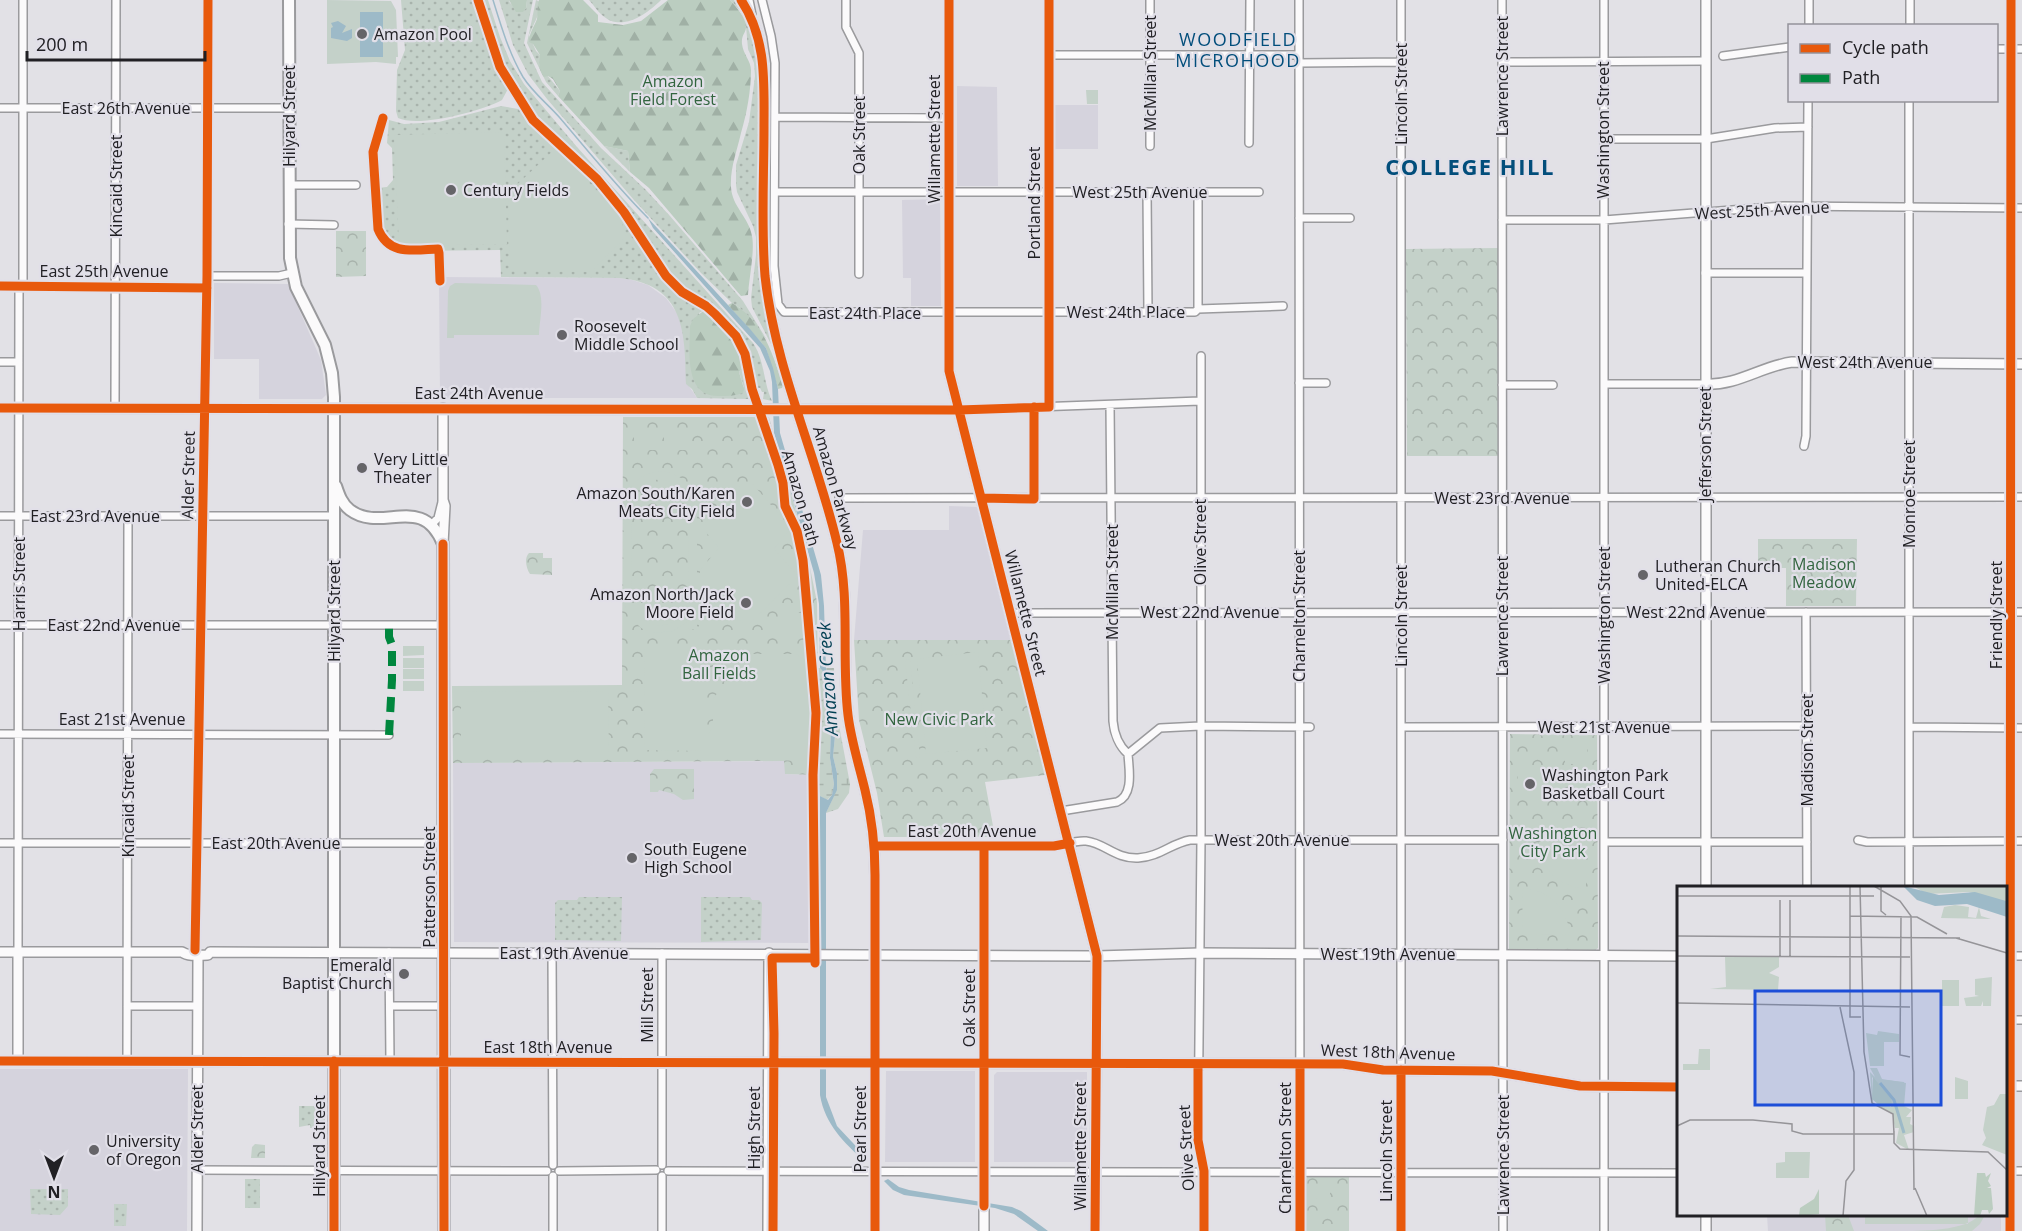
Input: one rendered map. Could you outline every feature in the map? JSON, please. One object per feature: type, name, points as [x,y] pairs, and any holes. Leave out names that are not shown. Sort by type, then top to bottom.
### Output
[{"type":"main road","name":"Hilyard Street","points":[[289,0],[288,224],[292,273],[304,306],[325,345],[332,373],[334,408],[334,1231]]},
{"type":"main road","points":[[334,483],[346,506],[356,513],[371,517]]},
{"type":"main road","points":[[334,516],[344,514],[361,518],[417,517],[432,524],[443,544]]},
{"type":"main road","name":"Patterson Street","points":[[443,544],[444,1231]]},
{"type":"street","name":"Harris Street","points":[[18,1061],[19,292],[21,286],[23,0]]},
{"type":"street","name":"Kincaid Street","points":[[115,408],[116,0]]},
{"type":"street","name":"Alder Street","points":[[197,1231],[196,921],[207,288],[208,0]]},
{"type":"street","name":"Amazon Parkway","points":[[741,0],[759,36],[764,67],[765,276],[774,328],[838,546],[844,595],[848,718],[869,806],[874,846],[875,954]]},
{"type":"street","points":[[749,0],[754,23]]},
{"type":"street","points":[[762,0],[773,48],[774,192],[949,193]]},
{"type":"street","name":"Oak Street","points":[[846,0],[846,27],[859,53],[859,274]]},
{"type":"street","name":"Willamette Street","points":[[949,0],[949,371],[1097,956],[1095,1231]]},
{"type":"street","name":"Portland Street","points":[[1049,0],[1049,407]]},
{"type":"street","name":"McMillan Street","points":[[1150,0],[1150,146]]},
{"type":"street","points":[[1250,0],[1250,143]]},
{"type":"street","name":"Charnelton Street","points":[[1299,0],[1300,1231]]},
{"type":"street","name":"Lincoln Street","points":[[1401,0],[1401,1231]]},
{"type":"street","name":"Lawrence Street","points":[[1502,0],[1503,1231]]},
{"type":"street","name":"Washington Street","points":[[1604,0],[1604,1231]]},
{"type":"street","name":"Jefferson Street","points":[[1706,0],[1706,886]]},
{"type":"street","points":[[1809,0],[1809,24]]},
{"type":"street","points":[[1910,0],[1910,24]]},
{"type":"street","name":"Friendly Street","points":[[2010,1231],[2008,956],[2011,612],[2011,0]]},
{"type":"street","points":[[1723,56],[1788,47]]},
{"type":"street","points":[[1998,49],[2022,49]]},
{"type":"street","points":[[1049,55],[1250,55],[1401,62]]},
{"type":"street","points":[[1502,62],[1706,61]]},
{"type":"street","points":[[1804,446],[1807,362],[1808,102]]},
{"type":"street","name":"Monroe Street","points":[[1909,886],[1910,102]]},
{"type":"street","name":"East 26th Avenue","points":[[0,108],[288,108]]},
{"type":"street","points":[[775,117],[949,118]]},
{"type":"street","points":[[1603,139],[1706,139],[1775,128],[1808,127]]},
{"type":"street","points":[[289,185],[356,185]]},
{"type":"street","name":"East 24th Place","points":[[774,192],[774,266],[778,304],[782,311],[949,313]]},
{"type":"street","points":[[1147,192],[1148,312]]},
{"type":"street","points":[[1197,310],[1198,192]]},
{"type":"street","name":"West 25th Avenue","points":[[949,193],[1259,192]]},
{"type":"street","name":"West 25th Avenue","points":[[1502,220],[1604,220],[1783,206],[2022,208]]},
{"type":"street","points":[[1299,218],[1350,218]]},
{"type":"street","points":[[288,224],[334,225]]},
{"type":"street","points":[[207,276],[279,276],[292,273]]},
{"type":"street","points":[[1705,273],[1807,273]]},
{"type":"street","name":"East 25th Avenue","points":[[0,286],[207,288]]},
{"type":"street","name":"West 24th Place","points":[[949,313],[1148,312],[1282,306]]},
{"type":"street","name":"Olive Street","points":[[1201,356],[1201,840],[1198,1140],[1204,1171],[1204,1231]]},
{"type":"street","points":[[0,362],[19,362]]},
{"type":"street","name":"West 24th Avenue","points":[[1604,384],[1733,382],[1782,363],[2022,364]]},
{"type":"street","points":[[1299,383],[1326,383]]},
{"type":"street","points":[[1502,384],[1553,385]]},
{"type":"street","points":[[958,410],[1200,401]]},
{"type":"street","name":"McMillan Street","points":[[1110,405],[1113,721],[1114,731],[1128,754]]},
{"type":"street","points":[[1034,407],[1034,499]]},
{"type":"street","name":"East 24th Avenue","points":[[0,408],[958,410]]},
{"type":"street","name":"Patterson Street","points":[[443,408],[445,517],[443,544]]},
{"type":"street","name":"West 23rd Avenue","points":[[982,498],[2022,497]]},
{"type":"street","points":[[838,498],[982,498]]},
{"type":"street","name":"Patterson Street","points":[[432,524],[438,518],[443,500]]},
{"type":"street","name":"East 23rd Avenue","points":[[0,516],[334,516]]},
{"type":"street","name":"Kincaid Street","points":[[127,1061],[128,516]]},
{"type":"street","name":"Madison Street","points":[[1806,612],[1807,886]]},
{"type":"street","name":"West 22nd Avenue","points":[[1010,613],[2022,612]]},
{"type":"street","name":"East 22nd Avenue","points":[[0,625],[443,625]]},
{"type":"street","name":"West 21st Avenue","points":[[1401,727],[1807,726]]},
{"type":"street","points":[[1061,811],[1117,802],[1123,799],[1129,789],[1128,754],[1160,728],[1310,727]]},
{"type":"street","points":[[1910,727],[2022,728]]},
{"type":"street","name":"East 21st Avenue","points":[[0,734],[388,735]]},
{"type":"street","name":"West 20th Avenue","points":[[1070,843],[1088,841],[1121,856],[1139,858],[1162,853],[1182,841],[1201,840],[1503,840]]},
{"type":"street","points":[[1858,840],[1867,842],[2022,841]]},
{"type":"street","points":[[1604,842],[1807,842]]},
{"type":"street","name":"East 20th Avenue","points":[[0,843],[444,843]]},
{"type":"street","name":"East 20th Avenue","points":[[874,846],[1054,846],[1070,843]]},
{"type":"street","name":"Oak Street","points":[[984,846],[984,1231]]},
{"type":"street","name":"East 19th Avenue","points":[[0,952],[182,952],[184,955],[197,952],[208,955],[210,952],[552,952],[1097,956]]},
{"type":"street","points":[[390,952],[390,1061]]},
{"type":"street","points":[[552,952],[553,1231]]},
{"type":"street","name":"Mill Street","points":[[662,953],[662,1165],[658,1166],[662,1172]]},
{"type":"street","name":"High Street","points":[[768,1231],[769,954]]},
{"type":"street","name":"Pearl Street","points":[[875,954],[875,1231]]},
{"type":"street","name":"West 19th Avenue","points":[[1097,956],[1200,954],[1677,956]]},
{"type":"street","points":[[2008,956],[2022,956]]},
{"type":"street","points":[[128,1006],[198,1006]]},
{"type":"street","points":[[390,1006],[444,1006]]},
{"type":"street","points":[[2010,1020],[2022,1020]]},
{"type":"street","name":"East 18th Avenue","points":[[0,1061],[1095,1064]]},
{"type":"street","name":"West 18th Avenue","points":[[1095,1064],[1343,1064],[1374,1069],[1482,1070],[1560,1084],[1604,1087],[1677,1087]]},
{"type":"street","points":[[2008,1086],[2022,1086]]},
{"type":"street","points":[[197,1170],[1677,1173]]},
{"type":"street","points":[[2010,1171],[2022,1171]]},
{"type":"street","points":[[662,1172],[662,1231]]},
{"type":"shaded area","points":[[957,86],[997,87],[998,186],[957,186]]},
{"type":"shaded area","points":[[1054,105],[1098,105],[1098,149],[1054,149]]},
{"type":"shaded area","points":[[940,199],[941,306],[911,306],[911,278],[903,278],[902,200]]},
{"type":"shaded area","name":"Roosevelt Middle School","points":[[442,277],[619,278],[648,285],[666,298],[677,313],[684,332],[689,386],[697,398],[440,398],[439,280]]},
{"type":"shaded area","points":[[214,283],[288,284],[321,360],[326,395],[322,399],[259,399],[259,359],[214,359]]},
{"type":"shaded area","points":[[949,506],[978,507],[1011,640],[854,640],[863,530],[949,530]]},
{"type":"shaded area","name":"South Eugene High School","points":[[785,761],[785,774],[811,775],[811,943],[454,942],[453,763]]},
{"type":"shaded area","name":"University of Oregon","points":[[0,1069],[188,1069],[187,1231],[0,1231]]},
{"type":"shaded area","points":[[886,1071],[975,1071],[975,1162],[885,1162]]},
{"type":"shaded area","points":[[997,1072],[1087,1072],[1087,1160],[1085,1162],[994,1162],[994,1075]]},
{"type":"shaded area","points":[[1767,1216],[2001,1216],[2001,1231],[1768,1231]]},
{"type":"green space","name":"Amazon Pool","points":[[327,0],[391,1],[396,10],[398,57],[396,57],[396,64],[376,62],[327,64]]},
{"type":"green space","points":[[401,0],[477,0],[491,52],[509,87],[502,100],[480,109],[434,120],[407,121],[398,118],[396,111],[397,70],[405,50]]},
{"type":"green space","points":[[481,0],[488,0],[510,61],[524,84],[577,147],[753,343],[760,357],[772,401],[763,399],[764,392],[760,388],[753,388],[748,356],[735,330],[711,307],[682,289],[669,277],[610,189],[580,158],[540,124],[524,103],[496,49]]},
{"type":"green space","points":[[499,0],[509,0],[522,12],[526,8],[527,0],[533,0],[524,43],[542,82],[601,148],[670,216],[743,301],[767,340],[740,308],[701,273],[634,200],[547,99],[528,74],[513,45]]},
{"type":"green space","points":[[509,0],[527,0],[526,8],[523,12],[516,12]]},
{"type":"green space","points":[[536,0],[540,2],[538,15],[529,35],[540,55],[539,65],[560,91],[558,96],[546,82],[527,43]]},
{"type":"green space","name":"Amazon Field Forest","points":[[539,0],[583,0],[598,15],[598,22],[623,25],[641,21],[668,0],[730,0],[740,12],[746,23],[742,44],[751,67],[751,78],[747,110],[733,166],[731,187],[734,200],[748,223],[753,242],[748,295],[741,296],[649,188],[630,172],[628,151],[604,146],[558,96],[560,91],[553,79],[542,75],[539,67],[540,55],[529,42],[537,19]]},
{"type":"green space","points":[[589,0],[661,0],[649,11],[633,20],[617,22],[602,15]]},
{"type":"green space","points":[[730,0],[734,0],[749,25],[759,63],[759,258],[765,309],[775,352],[752,307],[756,237],[736,185],[736,165],[749,122],[755,76],[754,63],[748,49],[746,26],[741,12]]},
{"type":"green space","points":[[1086,90],[1098,90],[1098,104],[1087,104]]},
{"type":"green space","points":[[501,106],[524,110],[541,132],[600,184],[626,218],[667,280],[693,302],[706,309],[699,313],[744,388],[739,372],[746,364],[746,376],[752,395],[748,399],[697,398],[686,384],[682,329],[677,314],[669,300],[657,290],[641,282],[619,278],[501,277],[500,250],[410,251],[408,247],[396,246],[388,241],[379,227],[377,188],[387,187],[393,180],[392,148],[387,143],[389,120],[404,124],[439,122]]},
{"type":"green space","name":"Century Fields","points":[[504,132],[507,244],[399,246],[394,135]]},
{"type":"green space","points":[[604,146],[628,151],[630,172]]},
{"type":"green space","points":[[555,149],[571,161],[597,192],[605,197],[619,215],[626,236],[591,272],[510,271],[508,193]]},
{"type":"green space","points":[[336,231],[366,231],[366,276],[336,277]]},
{"type":"green space","points":[[1498,248],[1498,456],[1407,456],[1406,249]]},
{"type":"green space","points":[[455,283],[536,285],[541,296],[539,335],[454,335],[454,338],[447,338],[448,291]]},
{"type":"green space","points":[[732,303],[752,319],[765,339],[775,362],[782,388],[778,389],[766,348],[728,305]]},
{"type":"green space","points":[[706,309],[731,333],[734,344],[743,351],[746,364],[739,372],[743,393],[725,396],[707,394],[699,389],[694,381],[690,359],[690,326],[693,319]]},
{"type":"green space","name":"Amazon Ball Fields","points":[[623,417],[769,417],[805,543],[817,602],[819,775],[785,774],[784,761],[453,763],[452,686],[622,685]]},
{"type":"green space","points":[[634,429],[644,429],[644,450],[634,450]]},
{"type":"green space","points":[[649,429],[659,429],[659,450],[649,450]]},
{"type":"green space","points":[[664,429],[674,429],[674,450],[664,450]]},
{"type":"green space","points":[[679,429],[689,429],[689,450],[679,450]]},
{"type":"green space","points":[[653,472],[667,472],[684,480],[692,489],[697,502],[697,630],[689,629],[688,621],[673,631],[653,633],[641,628],[628,615],[623,596],[624,502],[633,485],[642,477]],"holes":[[[662,480],[679,486],[688,502],[688,601],[676,620],[657,625],[648,623],[640,617],[634,608],[631,596],[632,503],[637,491],[643,485],[651,481]]]},
{"type":"green space","points":[[744,482],[751,482],[791,528],[774,549],[798,576],[749,624],[744,624],[700,582],[700,570],[719,548],[705,531],[705,523]]},
{"type":"green space","name":"Madison Meadow","points":[[1758,539],[1857,539],[1856,606],[1786,606],[1786,568],[1758,568]]},
{"type":"green space","points":[[529,553],[543,553],[543,558],[552,558],[552,575],[530,574],[526,563]]},
{"type":"green space","points":[[778,613],[802,613],[802,634],[778,634]]},
{"type":"green space","points":[[699,615],[719,615],[719,633],[699,633]]},
{"type":"green space","name":"New Civic Park","points":[[854,640],[1011,640],[1045,775],[985,782],[993,837],[884,837],[877,793],[859,720]]},
{"type":"green space","points":[[403,646],[424,646],[424,655],[403,656]]},
{"type":"green space","points":[[645,646],[703,646],[703,751],[644,750]]},
{"type":"green space","points":[[978,652],[987,748],[926,754],[917,659]]},
{"type":"green space","points":[[746,654],[796,654],[807,662],[809,753],[803,761],[768,758],[707,758],[707,735],[713,728],[713,699]]},
{"type":"green space","points":[[403,658],[424,658],[424,668],[403,668]]},
{"type":"green space","points":[[910,659],[920,757],[916,758],[905,660]]},
{"type":"green space","points":[[814,668],[820,668],[827,676],[827,705],[831,726],[830,758],[834,784],[832,795],[827,800],[820,796],[816,766]]},
{"type":"green space","points":[[826,668],[834,668],[835,704],[850,784],[849,793],[838,809],[826,813],[837,789],[837,773],[833,756],[835,736],[830,709],[830,679]]},
{"type":"green space","points":[[403,669],[424,669],[424,679],[403,679]]},
{"type":"green space","points":[[403,681],[424,681],[424,691],[403,691]]},
{"type":"green space","points":[[608,691],[609,754],[461,754],[461,692]]},
{"type":"green space","name":"Washington City Park","points":[[1510,734],[1597,735],[1598,948],[1595,950],[1509,949]]},
{"type":"green space","points":[[1565,742],[1575,742],[1575,764],[1565,764]]},
{"type":"green space","points":[[1577,742],[1587,742],[1587,763],[1577,763]]},
{"type":"green space","points":[[654,769],[694,769],[694,799],[683,800],[674,794],[659,790],[650,792],[650,774]]},
{"type":"green space","name":"Washington Park Basketball Court","points":[[1518,773],[1542,773],[1542,795],[1518,795]]},
{"type":"green space","points":[[1539,842],[1586,842],[1586,889],[1567,884],[1553,875],[1543,861]]},
{"type":"green space","points":[[1522,888],[1540,892],[1555,902],[1565,916],[1570,934],[1523,935]]},
{"type":"green space","points":[[579,897],[622,897],[621,941],[555,940],[555,903],[558,900],[577,900]]},
{"type":"green space","points":[[701,897],[750,897],[752,900],[759,900],[762,903],[761,940],[701,942]]},
{"type":"green space","points":[[299,1106],[325,1106],[325,1128],[310,1128],[310,1125],[299,1127]]},
{"type":"green space","points":[[255,1144],[265,1145],[265,1158],[251,1158],[252,1147]]},
{"type":"green space","points":[[1308,1176],[1349,1177],[1349,1231],[1305,1231],[1304,1181]]},
{"type":"green space","points":[[245,1179],[260,1179],[260,1208],[245,1208]]},
{"type":"green space","points":[[1313,1185],[1330,1185],[1330,1195],[1325,1195],[1325,1199],[1317,1199],[1316,1195],[1313,1195]]},
{"type":"green space","points":[[30,1189],[68,1189],[68,1206],[60,1215],[31,1214]]},
{"type":"green space","points":[[114,1204],[127,1204],[126,1226],[114,1226]]},
{"type":"green space","points":[[1825,1216],[1848,1216],[1854,1231],[1826,1231]]},
{"type":"green space","points":[[1865,1216],[1968,1216],[1968,1224],[1865,1224]]},
{"type":"green space","points":[[1978,1216],[1984,1216],[1972,1231],[1897,1231],[1954,1227]]},
{"type":"water","points":[[360,12],[383,12],[383,57],[360,57]]},
{"type":"water","points":[[338,21],[346,26],[342,33],[352,29],[352,38],[347,41],[331,38],[333,27],[331,23]]},
{"type":"water","points":[[648,218],[766,348],[778,389],[780,433],[821,575],[826,668],[830,679],[830,709],[835,736],[833,756],[837,773],[837,790],[826,813],[826,1097],[837,1126],[868,1159],[865,1162],[831,1124],[820,1095],[820,796],[828,800],[832,795],[834,784],[830,758],[831,726],[827,705],[827,676],[820,668],[819,604],[814,573],[774,433],[770,371],[760,348],[653,228]]},
{"type":"water","points":[[888,1179],[899,1187],[909,1190],[1012,1207],[1048,1231],[1038,1231],[1014,1214],[995,1208],[904,1195],[893,1190],[884,1181]]},
{"type":"waterway","name":"Amazon Creek","points":[[493,0],[509,49],[527,83],[648,218]]},
{"type":"marked path","points":[[389,625],[392,645],[392,680],[389,735]]},
{"type":"cycle path","points":[[195,950],[207,276],[208,0]]},
{"type":"cycle path","name":"Amazon Path","points":[[478,0],[500,67],[533,120],[597,179],[624,212],[666,276],[682,292],[715,314],[736,336],[745,354],[752,389],[778,465],[783,483],[785,506],[797,531],[803,560],[816,713],[813,775],[815,963]]},
{"type":"cycle path","name":"Amazon Path","points":[[741,0],[756,30],[762,61],[764,94],[763,239],[770,310],[787,377],[837,543],[844,585],[848,715],[873,832],[875,1231]]},
{"type":"cycle path","points":[[949,0],[949,371],[1097,956],[1095,1231]]},
{"type":"cycle path","points":[[0,408],[959,410],[1049,407],[1049,0]]},
{"type":"cycle path","points":[[2010,1231],[2011,0]]},
{"type":"cycle path","points":[[383,118],[373,152],[378,229],[388,244],[395,247],[411,250],[438,249],[440,281]]},
{"type":"cycle path","points":[[0,286],[207,288]]},
{"type":"cycle path","points":[[982,498],[1034,499],[1034,407]]},
{"type":"cycle path","points":[[443,544],[444,1231]]},
{"type":"cycle path","points":[[874,846],[1054,846],[1070,843]]},
{"type":"cycle path","points":[[984,846],[984,1206]]},
{"type":"cycle path","points":[[773,1231],[772,958],[815,958]]},
{"type":"cycle path","points":[[0,1061],[1343,1064],[1383,1070],[1492,1071],[1580,1086],[1677,1087]]},
{"type":"cycle path","points":[[334,1061],[334,1231]]},
{"type":"cycle path","points":[[1198,1064],[1198,1140],[1204,1171],[1204,1231]]},
{"type":"cycle path","points":[[1300,1064],[1300,1231]]},
{"type":"cycle path","points":[[1401,1070],[1401,1231]]},
{"type":"place","name":"Amazon Pool","points":[[362,34]]},
{"type":"place","name":"Century Fields","points":[[451,190]]},
{"type":"place","name":"Roosevelt Middle School","points":[[562,335]]},
{"type":"place","name":"Very Little Theater","points":[[362,468]]},
{"type":"place","name":"Amazon South/Karen Meats City Field","points":[[747,502]]},
{"type":"place","name":"Lutheran Church United-ELCA","points":[[1643,575]]},
{"type":"place","name":"Amazon North/Jack Moore Field","points":[[746,603]]},
{"type":"place","name":"Washington Park Basketball Court","points":[[1530,784]]},
{"type":"place","name":"South Eugene High School","points":[[632,858]]},
{"type":"place","name":"Emerald Baptist Church","points":[[404,974]]},
{"type":"place","name":"University of Oregon","points":[[94,1150]]},
{"type":"district","name":"WOODFIELD MICROHOOD","points":[[1238,50]]},
{"type":"district","name":"COLLEGE HILL","points":[[1470,167]]}]
